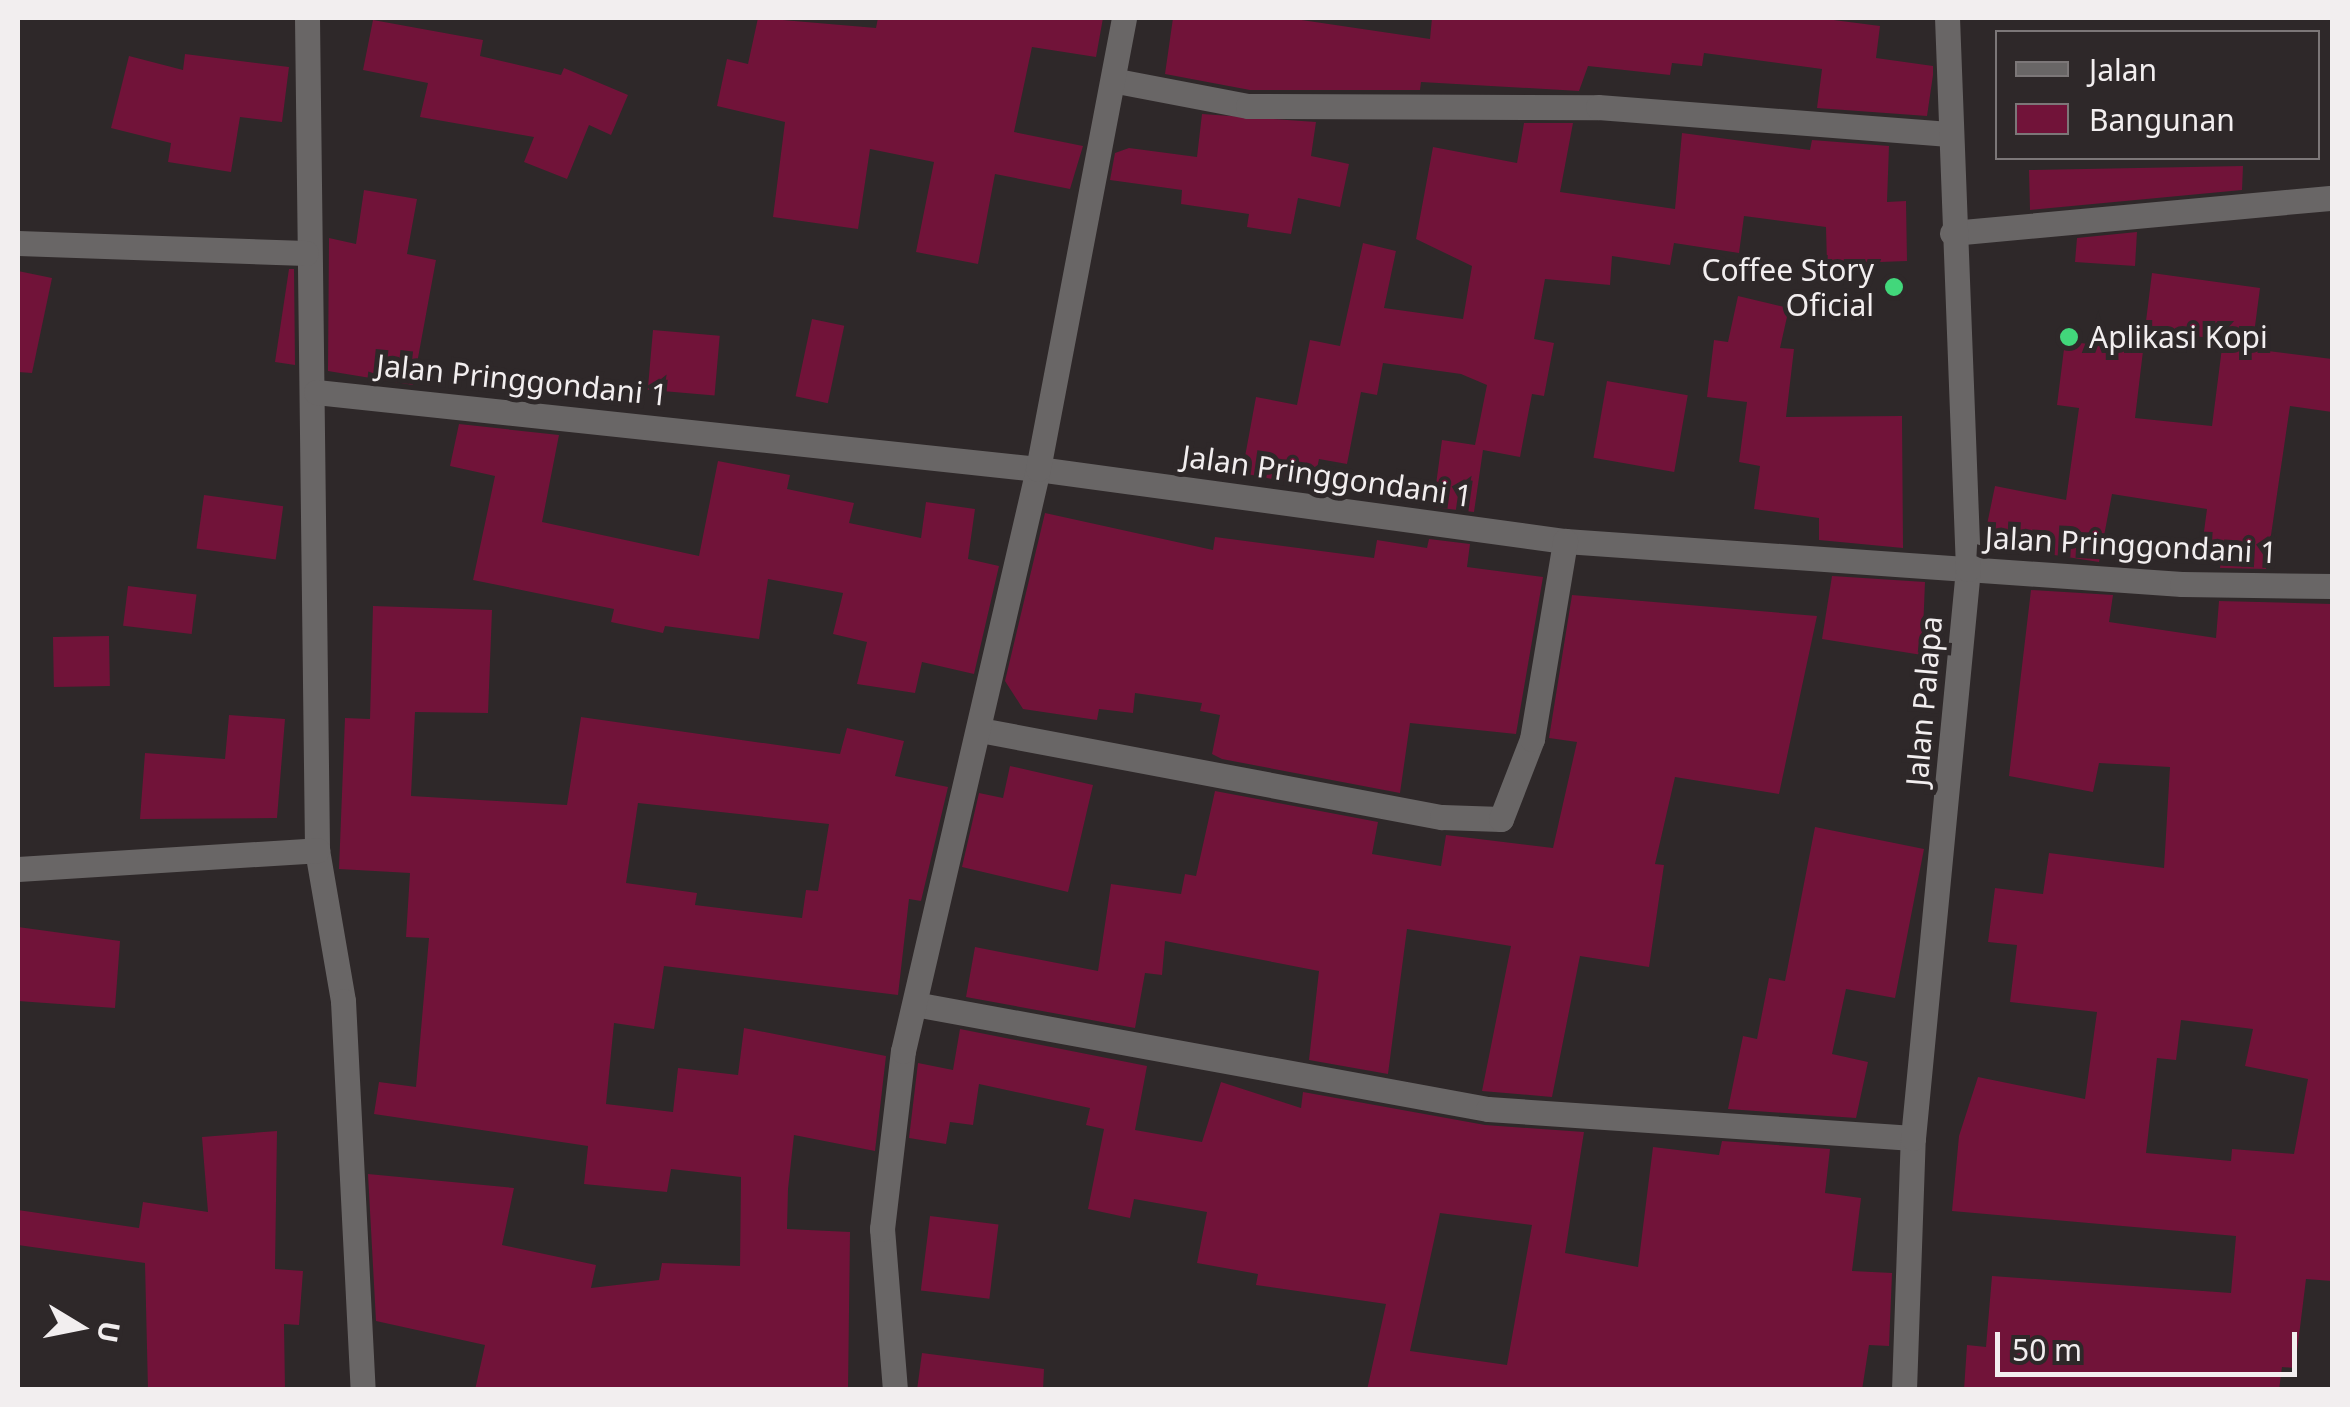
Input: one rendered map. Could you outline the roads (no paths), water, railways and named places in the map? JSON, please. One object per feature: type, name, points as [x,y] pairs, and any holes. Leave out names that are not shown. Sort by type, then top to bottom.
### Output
[{"type":"street","points":[[307,18],[306,253],[316,392],[317,850],[343,1001],[363,1390]]},
{"type":"street","points":[[895,1390],[882,1229],[904,1051],[920,1004],[1038,469],[1117,81],[1124,18]]},
{"type":"street","name":"Jalan Palapa","points":[[1904,1390],[1913,1138],[1968,569],[1952,232],[1948,18]]},
{"type":"street","points":[[1117,81],[1248,106],[1598,108],[1949,134]]},
{"type":"street","points":[[1952,232],[2332,198]]},
{"type":"street","points":[[18,243],[306,253]]},
{"type":"street","name":"Jalan Pringgondani 1","points":[[316,392],[1038,469],[1564,541],[1968,569],[2332,586]]},
{"type":"street","points":[[980,730],[1423,814],[1500,819],[1532,738],[1564,541]]},
{"type":"street","points":[[18,869],[317,850]]},
{"type":"street","points":[[920,1004],[1488,1109],[1913,1138]]},
{"type":"place","name":"Coffee Story Oficial","points":[[1894,287]]},
{"type":"place","name":"Aplikasi Kopi","points":[[2069,337]]}]
